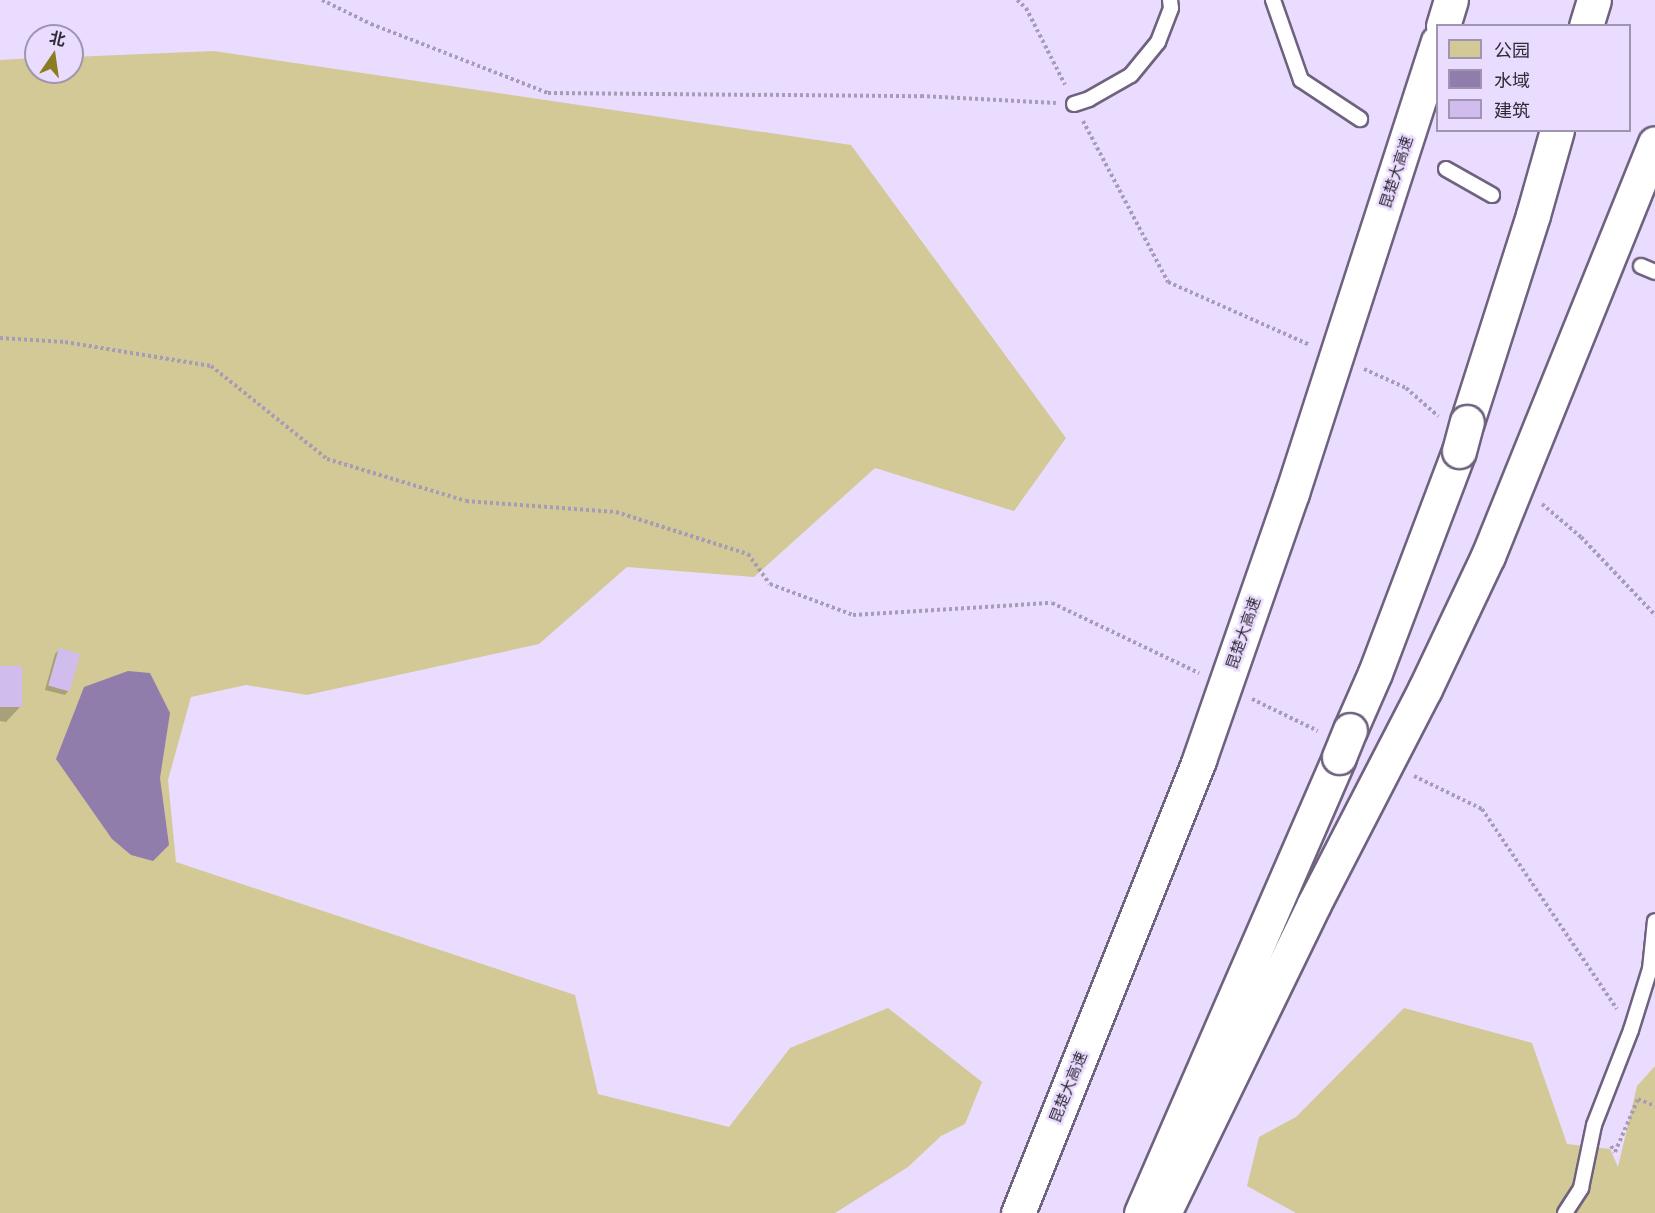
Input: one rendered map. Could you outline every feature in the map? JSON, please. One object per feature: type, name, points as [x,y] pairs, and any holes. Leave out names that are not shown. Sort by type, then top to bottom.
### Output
[{"type":"highway","points":[[1444,24],[1451,0]]},
{"type":"highway","points":[[1587,24],[1594,0]]},
{"type":"highway","name":"昆楚大高速","points":[[1018,1213],[1198,760],[1292,493],[1436,45]]},
{"type":"highway","points":[[1141,1213],[1339,741],[1375,673],[1456,430],[1533,215],[1556,132]]},
{"type":"highway","points":[[1164,1213],[1314,903],[1425,689],[1488,556],[1655,143]]},
{"type":"lane","points":[[1074,104],[1089,99],[1131,75],[1158,42],[1171,8],[1170,0]]},
{"type":"lane","points":[[1273,0],[1301,80],[1360,119]]},
{"type":"lane","points":[[1446,169],[1492,195]]},
{"type":"lane","points":[[1641,266],[1655,272]]},
{"type":"lane","points":[[1565,1213],[1581,1188],[1594,1125],[1631,1030],[1650,969],[1655,921]]},
{"type":"path","points":[[322,0],[371,24],[549,93],[921,96],[1074,104]]},
{"type":"path","points":[[1017,0],[1026,8],[1168,282],[1319,349]]},
{"type":"path","points":[[0,338],[65,342],[211,366],[327,459],[466,501],[616,512],[748,554],[770,584],[853,615],[1052,603],[1208,678]]},
{"type":"path","points":[[1354,365],[1406,388],[1456,430]]},
{"type":"path","points":[[1540,502],[1581,537],[1655,615]]},
{"type":"path","points":[[1242,694],[1339,741]]},
{"type":"path","points":[[1404,771],[1482,809],[1631,1030]]},
{"type":"path","points":[[1594,1125],[1616,1152],[1638,1099],[1655,1106]]},
{"type":"green space","points":[[214,51],[851,145],[1066,438],[1014,511],[875,468],[754,577],[627,567],[539,644],[307,695],[246,685],[191,697],[168,780],[176,862],[575,995],[598,1094],[729,1127],[790,1048],[888,1008],[982,1082],[965,1124],[941,1136],[908,1167],[835,1213],[0,1213],[0,60],[24,59],[24,84],[84,84],[84,56]]},
{"type":"green space","points":[[1404,1008],[1532,1043],[1567,1144],[1610,1149],[1618,1167],[1637,1086],[1655,1066],[1655,1213],[1296,1213],[1247,1186],[1259,1137],[1296,1117]]},
{"type":"water","points":[[128,671],[150,673],[170,713],[160,778],[169,845],[153,861],[131,855],[112,839],[56,759],[84,687]]},
{"type":"building","points":[[59,648],[80,654],[69,692],[48,685]]},
{"type":"building","points":[[0,666],[22,666],[22,707],[0,707]]}]
